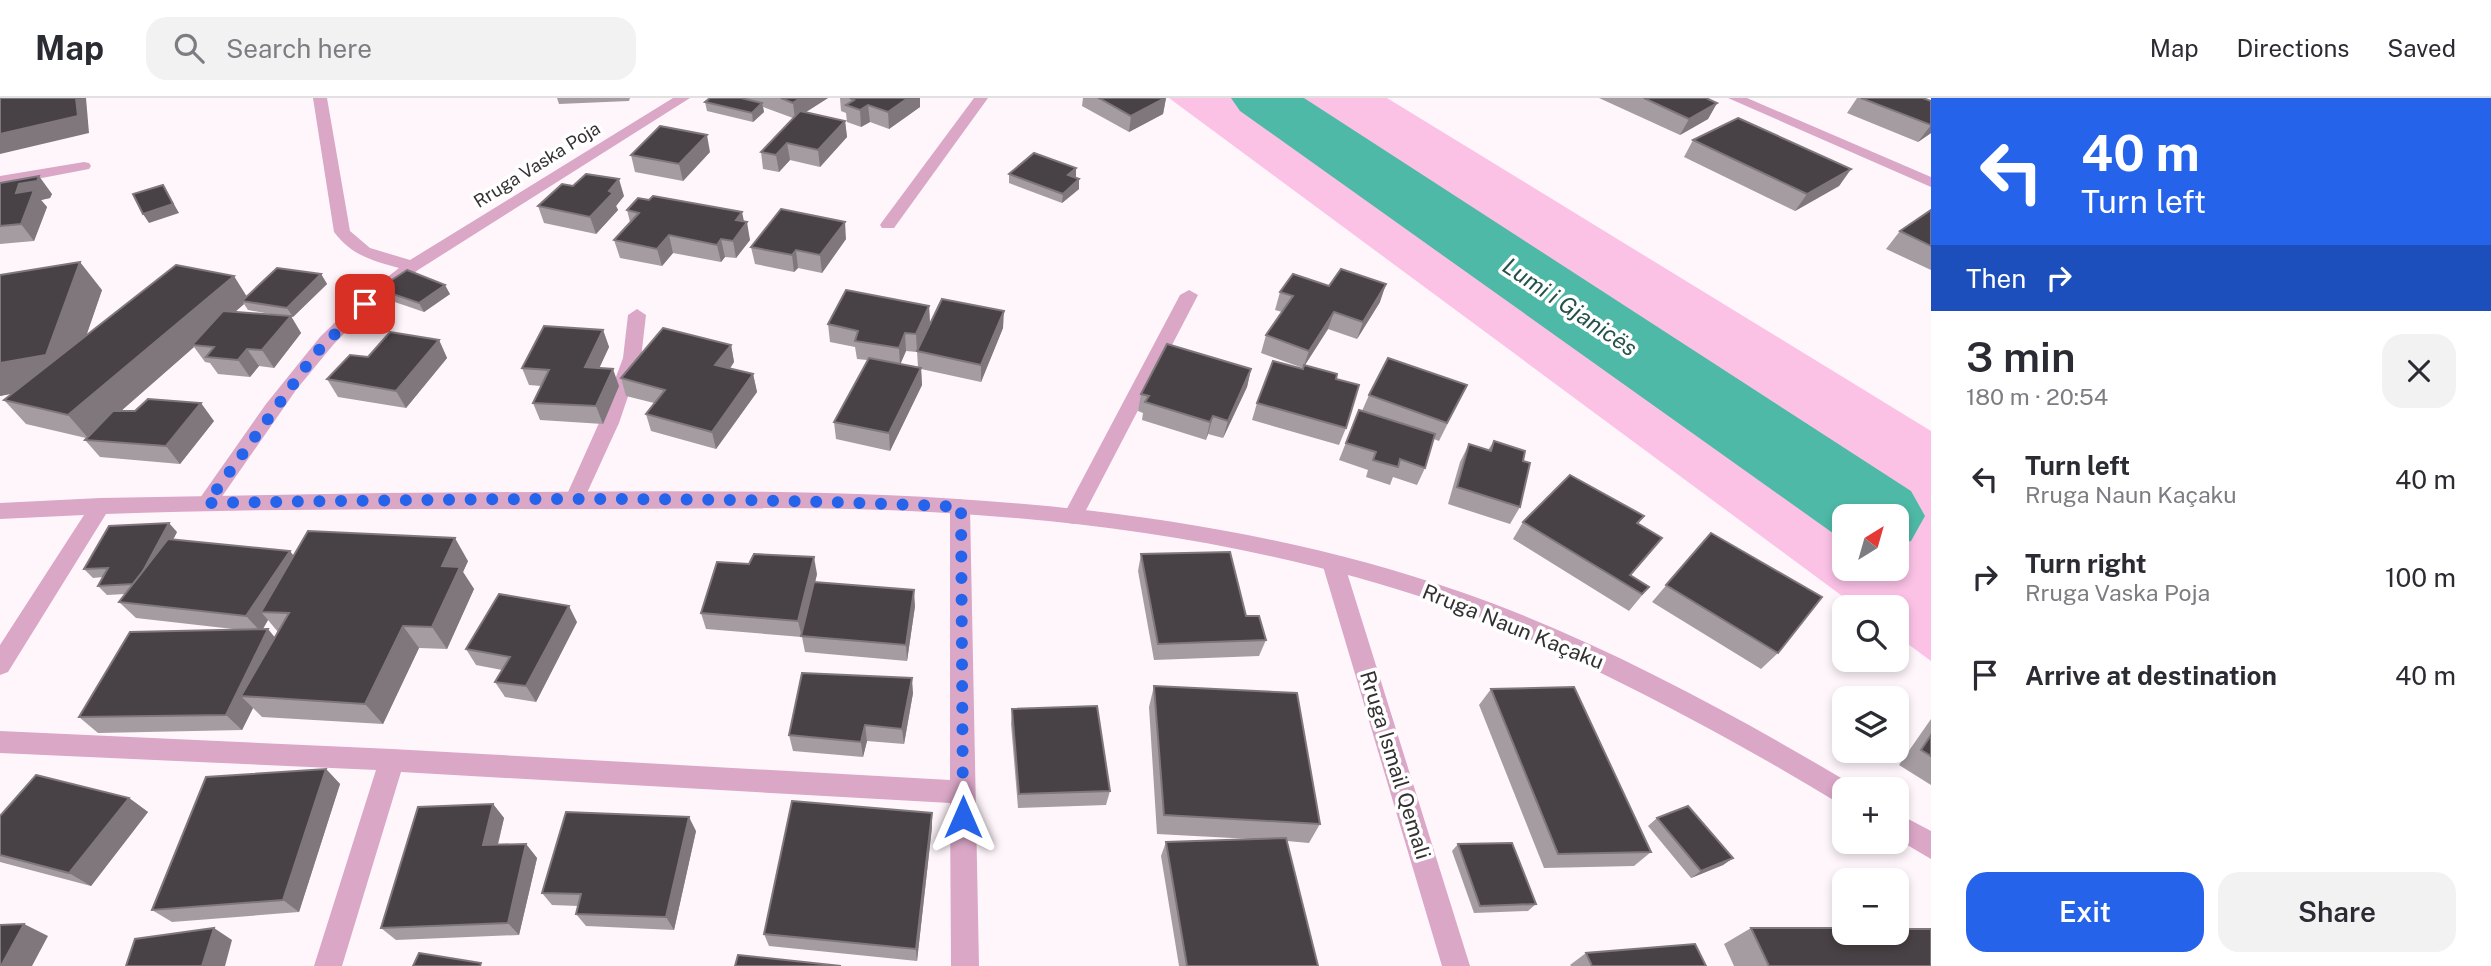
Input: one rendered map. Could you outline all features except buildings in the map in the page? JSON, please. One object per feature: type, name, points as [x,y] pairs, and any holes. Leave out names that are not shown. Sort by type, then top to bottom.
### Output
[{"type":"street","points":[[320,98],[342,232],[349,244],[363,252],[412,266]]},
{"type":"street","name":"Rruga Vaska Poja","points":[[207,503],[315,354],[347,318],[412,266],[683,98]]},
{"type":"street","points":[[888,225],[981,98]]},
{"type":"street","points":[[1735,98],[1931,182]]},
{"type":"street","points":[[0,181],[84,166]]},
{"type":"street","points":[[1073,516],[1189,295]]},
{"type":"street","points":[[574,501],[609,423],[627,371],[637,315]]},
{"type":"street","name":"Rruga Naun Kaçaku","points":[[0,511],[207,503],[484,499],[852,501],[1073,516],[1254,544],[1435,592],[1547,637],[1685,702],[1832,786]]},
{"type":"street","points":[[0,665],[100,506]]},
{"type":"street","points":[[961,507],[965,966]]},
{"type":"street","name":"Rruga Ismail Qemali","points":[[1333,563],[1456,966]]},
{"type":"street","points":[[0,742],[392,760],[963,792]]},
{"type":"street","points":[[328,966],[392,760]]},
{"type":"street","points":[[1909,832],[1931,846]]},
{"type":"shaded area","points":[[1169,98],[1387,98],[1931,431],[1931,661],[1909,645],[1909,595],[1841,595]]},
{"type":"waterway","name":"Lumi i Gjanicës","points":[[1262,98],[1860,504]]},
{"type":"route","points":[[365,304],[347,318],[315,354],[207,503],[484,499],[852,501],[961,507],[963,817]]}]
